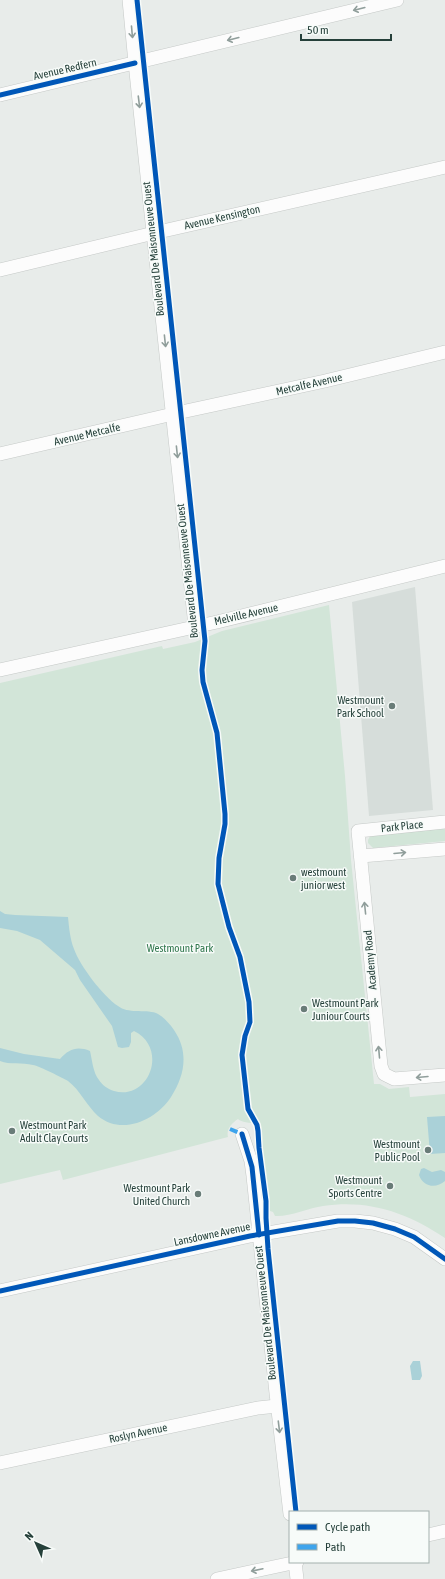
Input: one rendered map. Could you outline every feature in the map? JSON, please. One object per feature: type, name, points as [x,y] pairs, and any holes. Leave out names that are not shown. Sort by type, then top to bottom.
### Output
[{"type":"street","name":"Boulevard De Maisonneuve Ouest","points":[[129,0],[195,626]]},
{"type":"street","name":"Avenue Redfern","points":[[0,95],[397,0]]},
{"type":"street","name":"Avenue Kensington","points":[[0,270],[154,233],[445,167]]},
{"type":"street","name":"Metcalfe Avenue","points":[[173,413],[325,381],[445,352]]},
{"type":"street","name":"Avenue Metcalfe","points":[[0,454],[173,413]]},
{"type":"street","name":"Melville Avenue","points":[[0,670],[217,622],[445,566]]},
{"type":"street","name":"Park Place","points":[[358,831],[445,822]]},
{"type":"street","name":"Academy Road","points":[[358,831],[382,1070],[387,1076],[394,1079],[445,1075]]},
{"type":"street","points":[[361,856],[445,848]]},
{"type":"street","name":"Boulevard De Maisonneuve Ouest","points":[[242,1134],[252,1167],[290,1511]]},
{"type":"street","name":"Lansdowne Avenue","points":[[0,1291],[142,1259],[259,1235],[347,1220],[381,1225],[414,1237],[445,1259]]},
{"type":"street","name":"Roslyn Avenue","points":[[0,1463],[258,1408],[277,1406]]},
{"type":"street","points":[[429,1535],[445,1531]]},
{"type":"street","points":[[217,1579],[291,1563]]},
{"type":"street","points":[[296,1563],[297,1579]]},
{"type":"shaded area","name":"Westmount Park School","points":[[415,587],[433,810],[369,816],[352,602]]},
{"type":"green space","name":"Westmount Park","points":[[329,605],[345,776],[351,860],[374,1084],[380,1084],[389,1089],[409,1087],[410,1097],[445,1094],[445,1238],[417,1221],[372,1206],[340,1204],[317,1207],[286,1215],[275,1216],[273,1212],[270,1211],[259,1124],[245,1122],[238,1119],[230,1126],[228,1137],[63,1180],[60,1170],[0,1184],[0,683],[162,646],[163,649],[195,642],[222,631]]},
{"type":"green space","points":[[445,828],[445,841],[373,848],[368,843],[370,836]]},
{"type":"water","points":[[0,911],[5,914],[15,915],[68,917],[70,933],[77,956],[81,964],[99,988],[118,1006],[131,1011],[146,1011],[159,1014],[172,1027],[179,1038],[182,1047],[182,1072],[176,1089],[171,1097],[157,1112],[138,1123],[128,1125],[117,1125],[107,1122],[94,1112],[68,1081],[36,1066],[0,1061],[0,1048],[24,1054],[60,1059],[74,1049],[85,1049],[90,1051],[95,1074],[102,1084],[114,1091],[126,1092],[137,1088],[145,1081],[150,1071],[152,1060],[151,1049],[145,1039],[134,1031],[131,1033],[131,1042],[129,1047],[118,1047],[112,1026],[80,980],[75,970],[40,940],[17,931],[0,928]]},
{"type":"water","points":[[445,1116],[445,1153],[430,1154],[427,1117]]},
{"type":"water","points":[[424,1168],[432,1172],[441,1170],[445,1172],[445,1181],[434,1186],[430,1186],[423,1182],[419,1175],[421,1169]]},
{"type":"water","points":[[413,1361],[420,1361],[422,1376],[420,1380],[412,1380],[410,1366]]},
{"type":"marked path","points":[[230,1129],[242,1134]]},
{"type":"cycle path","points":[[137,0],[205,641],[202,670],[203,682],[217,733],[225,814],[225,824],[219,858],[218,884],[229,927],[240,957],[249,1002],[250,1022],[245,1036],[242,1055],[248,1109],[257,1125],[258,1131],[266,1201],[268,1249],[296,1511]]},
{"type":"cycle path","points":[[0,95],[135,63]]},
{"type":"cycle path","points":[[242,1134],[252,1167],[259,1235]]},
{"type":"cycle path","points":[[0,1291],[250,1236],[338,1221],[373,1223],[395,1229],[414,1237],[445,1259]]},
{"type":"place","name":"Westmount Park School","points":[[392,706]]},
{"type":"place","name":"westmount junior west","points":[[293,878]]},
{"type":"place","name":"Westmount Park Juniour Courts","points":[[304,1009]]},
{"type":"place","name":"Westmount Park Adult Clay Courts","points":[[12,1131]]},
{"type":"place","name":"Westmount Public Pool","points":[[428,1150]]},
{"type":"place","name":"Westmount Sports Centre","points":[[390,1186]]},
{"type":"place","name":"Westmount Park United Church","points":[[198,1194]]}]
